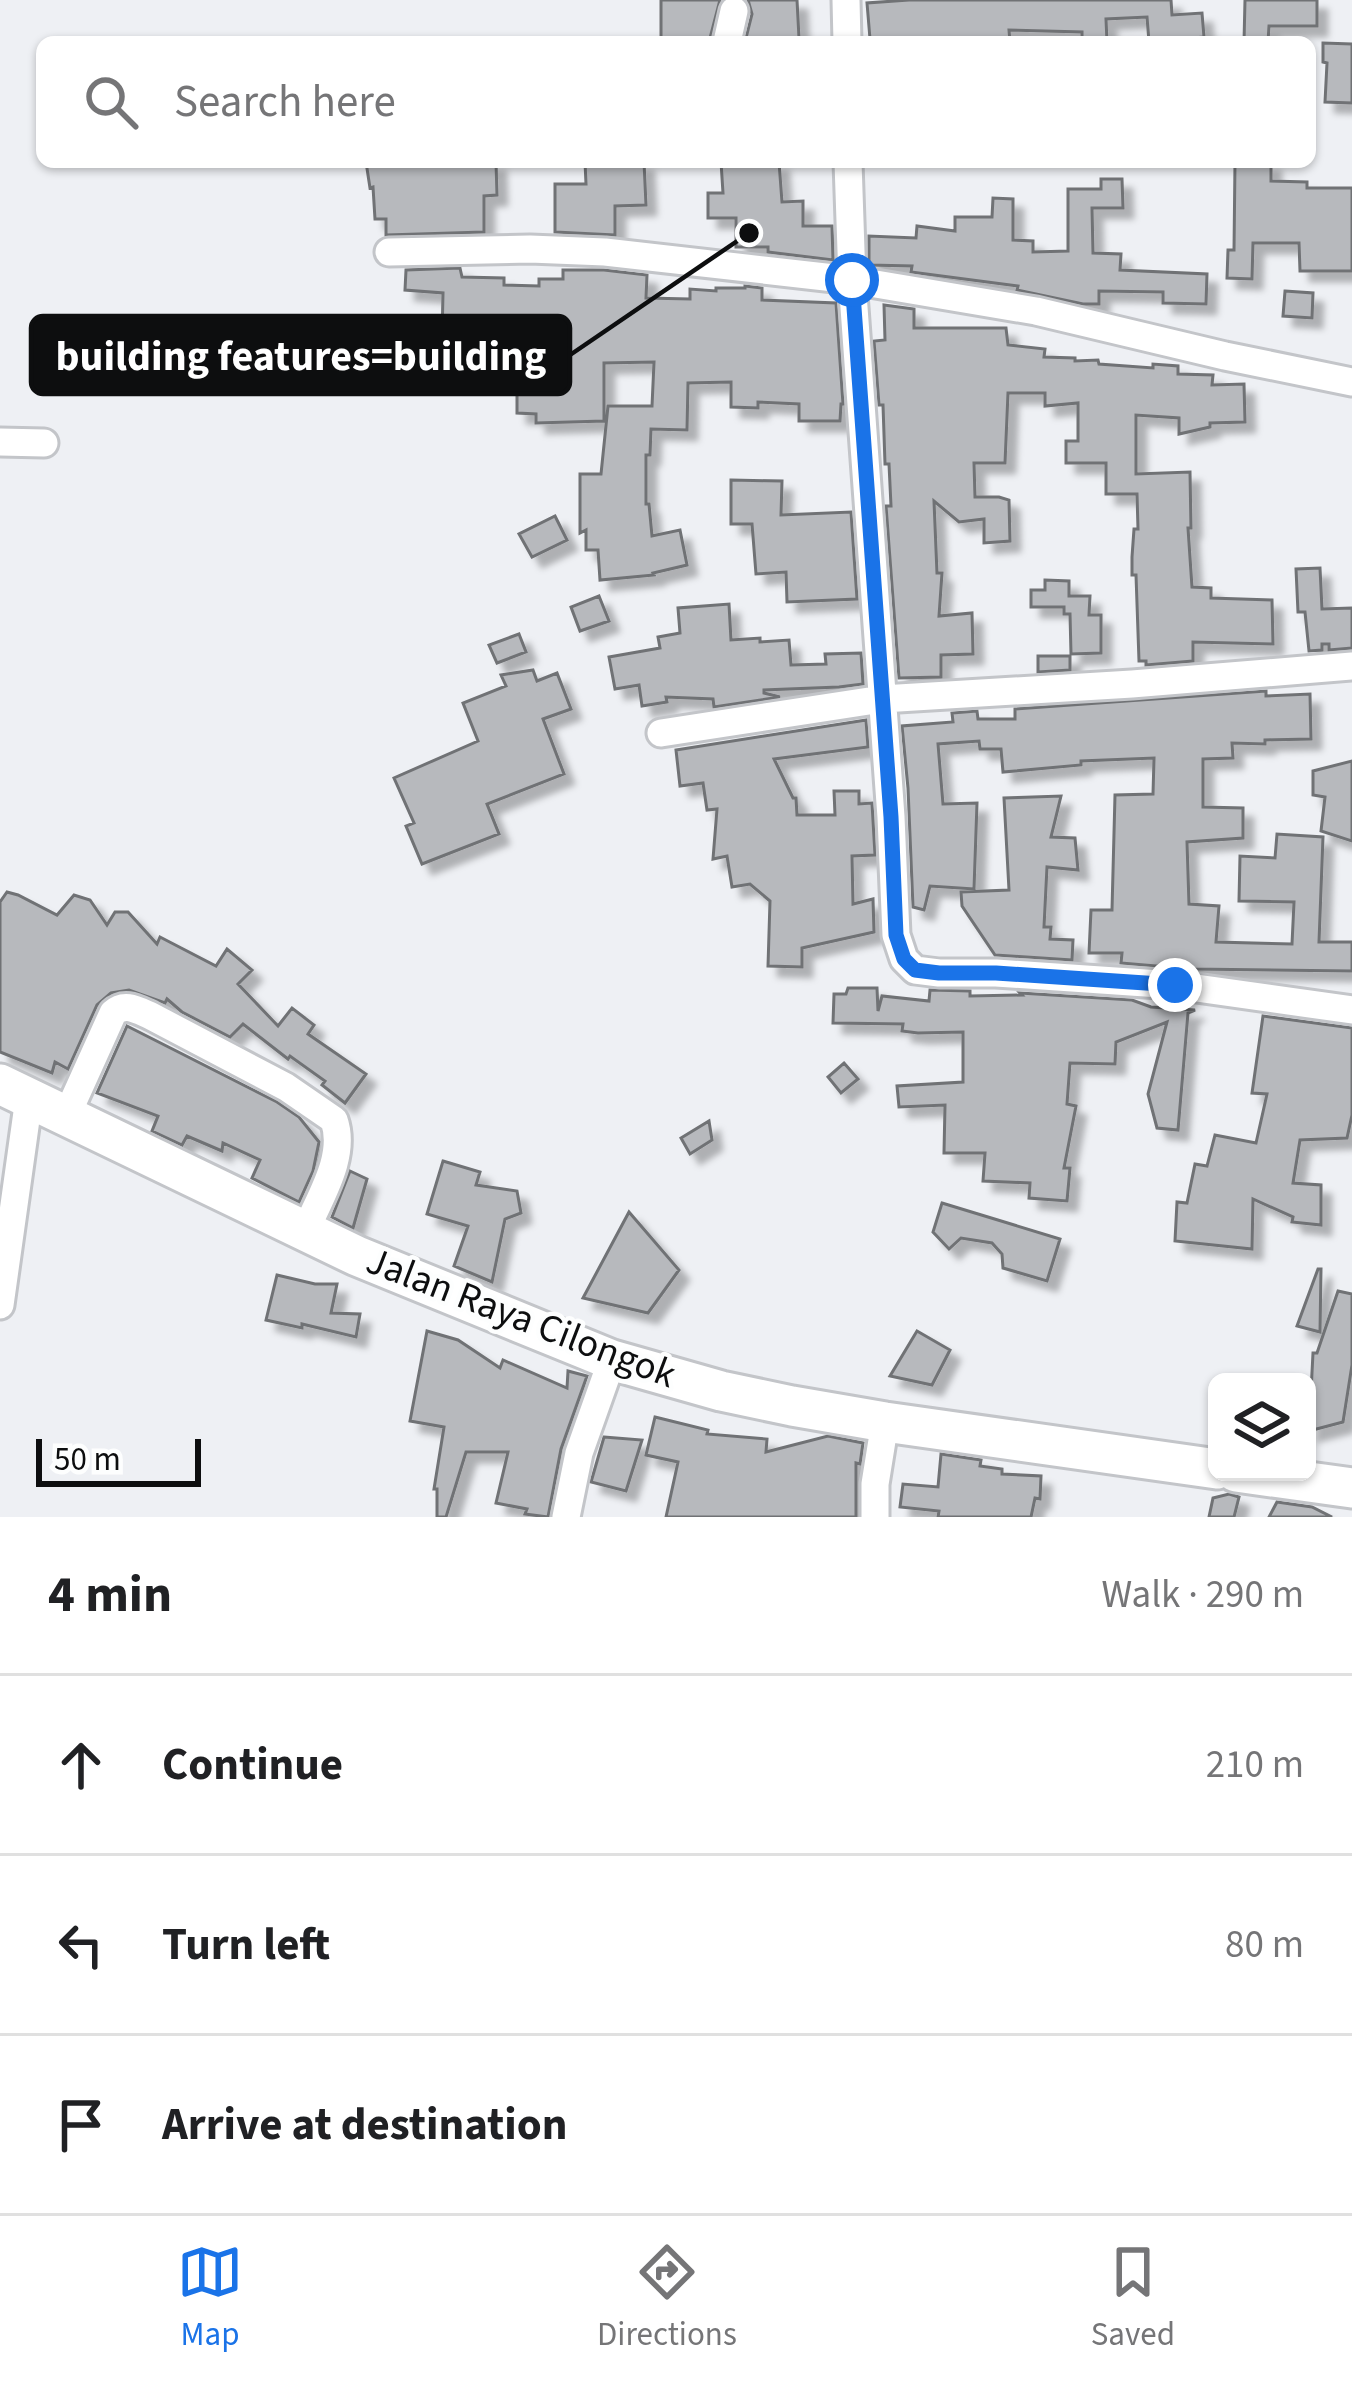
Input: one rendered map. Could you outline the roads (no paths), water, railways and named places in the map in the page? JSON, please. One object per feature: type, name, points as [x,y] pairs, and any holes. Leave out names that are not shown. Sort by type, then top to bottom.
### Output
[{"type":"highway","name":"Jalan Raya Cilongok","points":[[15,1091],[304,1232],[612,1360],[721,1390],[885,1422],[1208,1468]]},
{"type":"highway","points":[[1316,1479],[1350,1482]]},
{"type":"street","points":[[846,0],[847,36]]},
{"type":"street","points":[[729,36],[734,11]]},
{"type":"street","points":[[848,168],[896,935],[904,959],[915,970],[1175,985],[1352,1010]]},
{"type":"street","points":[[389,252],[604,252],[852,280],[978,299],[1352,382]]},
{"type":"street","points":[[0,442],[44,443]]},
{"type":"street","points":[[661,733],[882,699],[1352,666]]},
{"type":"street","points":[[66,1118],[116,1010],[130,1007],[151,1016],[286,1088],[334,1120],[339,1143],[336,1159],[304,1232]]},
{"type":"street","points":[[0,1305],[15,1091]]},
{"type":"street","points":[[566,1517],[584,1436],[612,1360]]},
{"type":"street","points":[[875,1517],[885,1422]]},
{"type":"place","name":"building features=building","points":[[749,233]]}]
